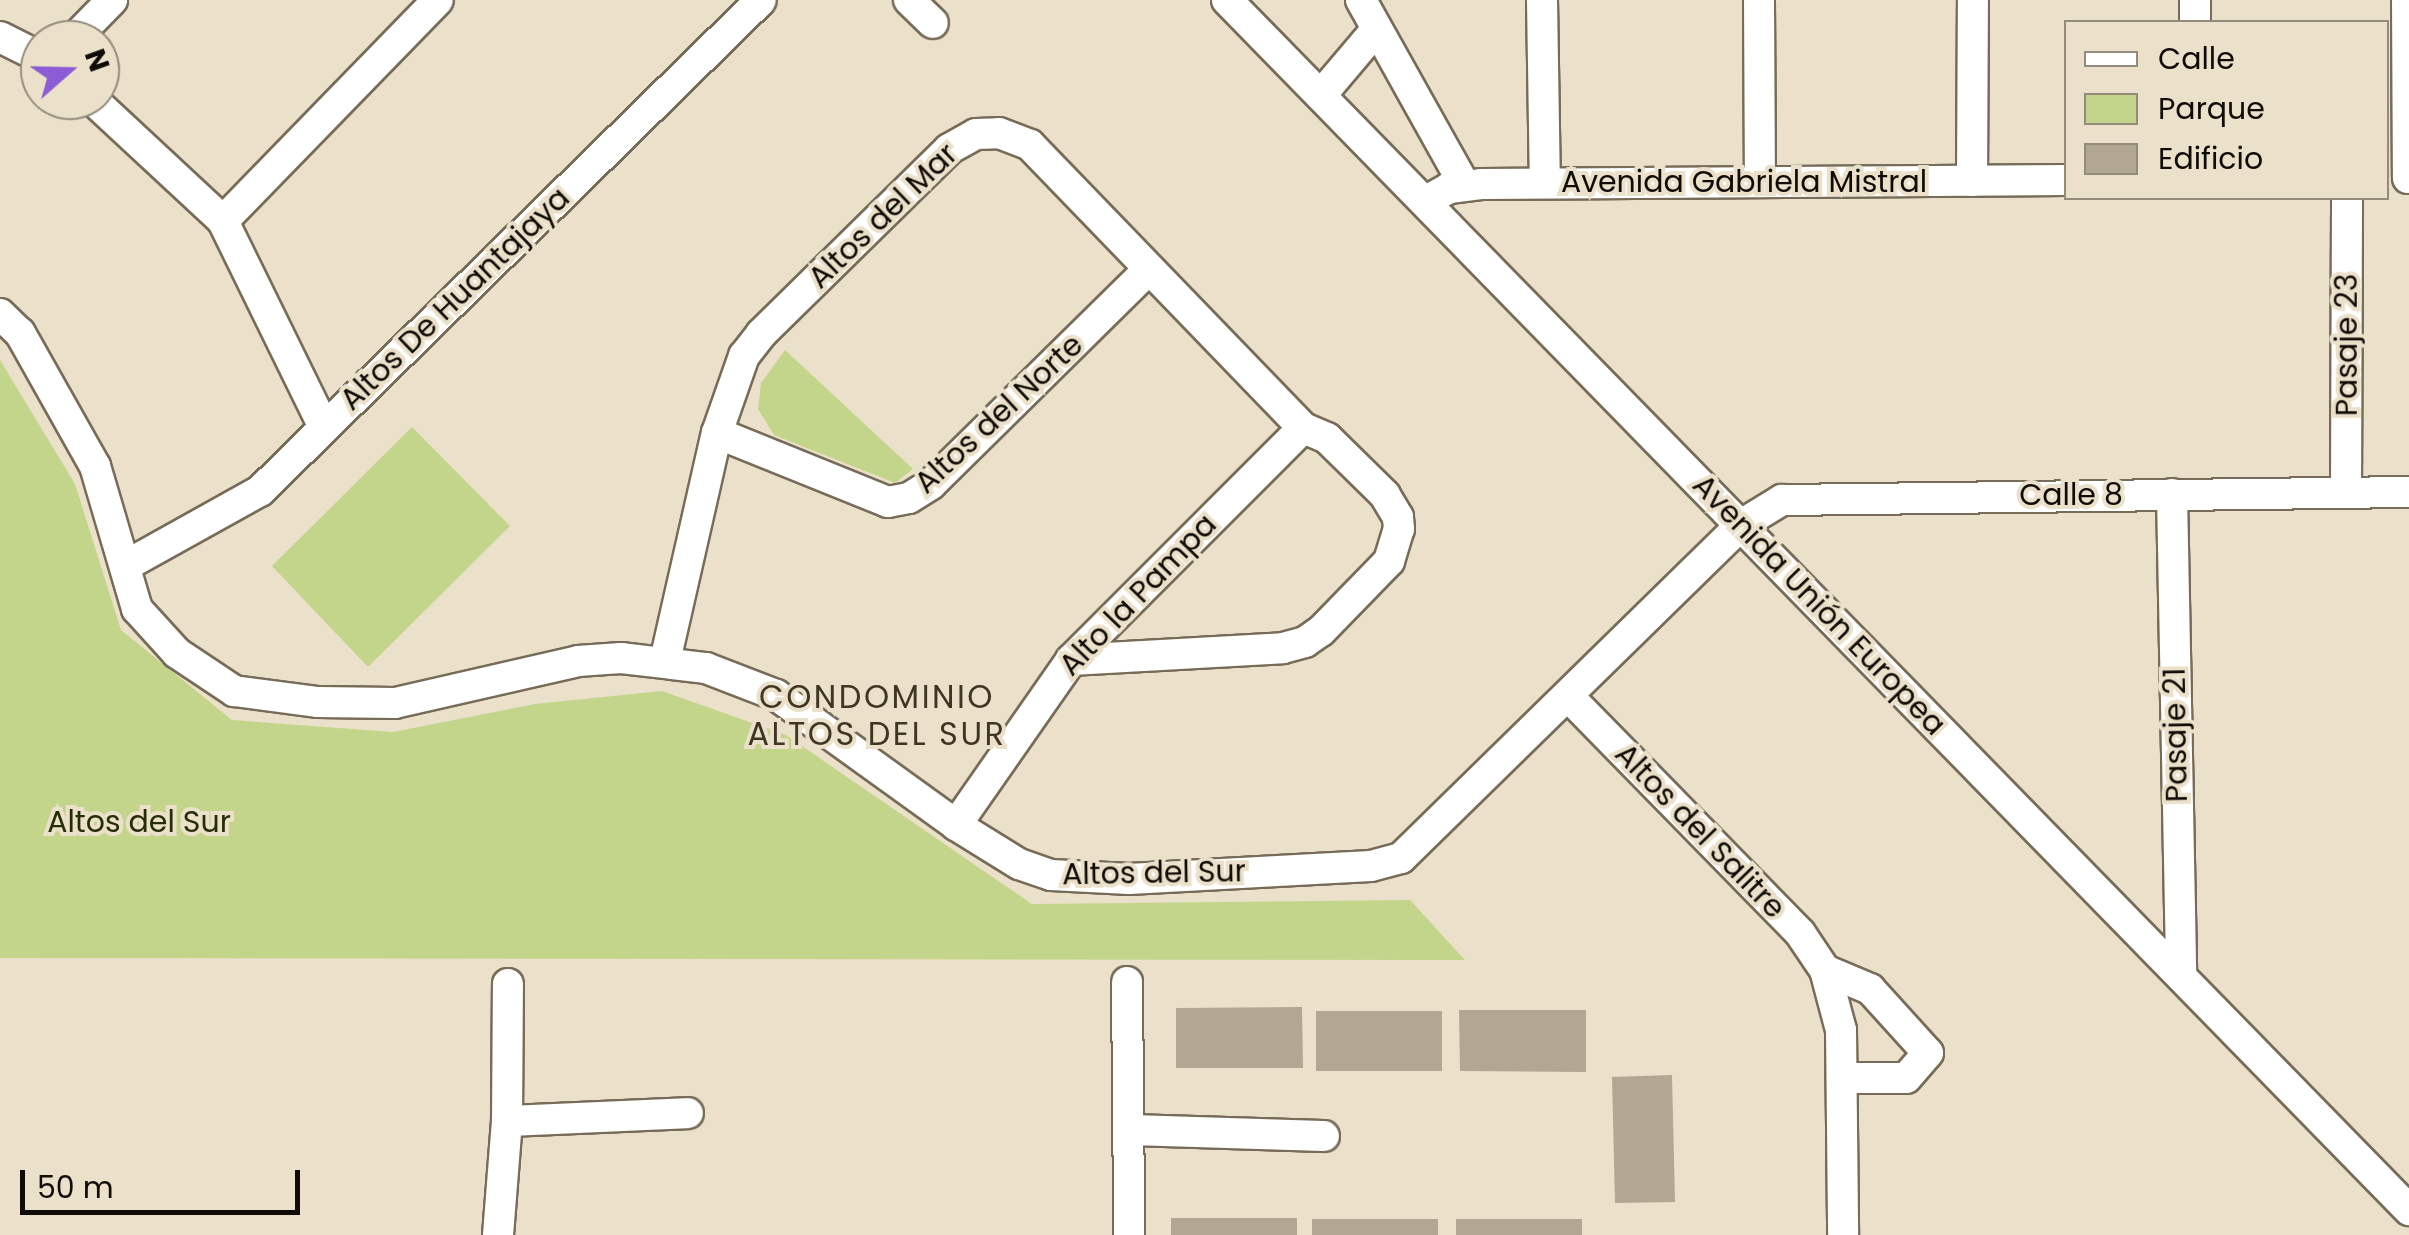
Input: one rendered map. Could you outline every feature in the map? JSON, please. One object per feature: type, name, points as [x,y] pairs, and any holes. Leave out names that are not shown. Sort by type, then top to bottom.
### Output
[{"type":"street","points":[[92,20],[112,0]]},
{"type":"street","points":[[223,221],[438,0]]},
{"type":"street","name":"Altos De Huantajaya","points":[[124,566],[260,492],[761,0]]},
{"type":"street","points":[[908,0],[933,23]]},
{"type":"street","name":"Avenida Unión Europea","points":[[1227,0],[2409,1210]]},
{"type":"street","points":[[1360,0],[1464,184]]},
{"type":"street","points":[[1542,0],[1545,183]]},
{"type":"street","points":[[1759,0],[1760,182]]},
{"type":"street","points":[[1972,181],[1973,0]]},
{"type":"street","points":[[2408,0],[2409,178]]},
{"type":"street","points":[[1321,95],[1376,30]]},
{"type":"street","points":[[114,120],[223,221],[324,427]]},
{"type":"street","name":"Altos del Mar","points":[[665,661],[717,434],[736,372],[761,334],[950,149],[976,134],[999,133],[1030,145],[1302,428],[1327,438],[1385,495],[1398,517],[1399,530],[1389,560],[1305,642],[1283,648],[1071,660]]},
{"type":"street","name":"Avenida Gabriela Mistral","points":[[1426,201],[1464,184],[2064,180]]},
{"type":"street","name":"Pasaje 23","points":[[2346,493],[2348,200]]},
{"type":"street","name":"Altos del Norte","points":[[717,434],[888,502],[910,498],[931,484],[1149,268]]},
{"type":"street","name":"Altos del Sur","points":[[0,314],[20,333],[96,466],[137,609],[177,653],[234,691],[318,702],[395,703],[578,661],[665,661],[726,674],[776,695],[956,824],[1019,864],[1050,875],[1130,879],[1386,864],[1415,849],[1741,525]]},
{"type":"street","name":"Alto la Pampa","points":[[956,824],[1071,660],[1302,428]]},
{"type":"street","name":"Calle 8","points":[[1741,525],[1764,507],[1797,497],[2409,492]]},
{"type":"street","name":"Pasaje 21","points":[[2172,494],[2181,976]]},
{"type":"street","name":"Altos del Salitre","points":[[1568,696],[1800,932],[1825,970],[1841,1030],[1843,1235]]},
{"type":"street","points":[[1825,970],[1870,990],[1928,1053],[1906,1078],[1843,1078]]},
{"type":"street","points":[[1127,982],[1129,1235]]},
{"type":"street","points":[[498,1235],[507,1121],[508,984]]},
{"type":"street","points":[[507,1121],[688,1113]]},
{"type":"street","points":[[1131,1130],[1324,1136]]},
{"type":"green space","points":[[785,350],[913,469],[895,483],[774,435],[758,409],[761,383]]},
{"type":"green space","name":"Altos del Sur","points":[[0,360],[75,484],[121,630],[232,720],[393,732],[535,704],[662,691],[786,735],[1032,904],[1410,900],[1465,960],[0,958]]},
{"type":"green space","points":[[412,427],[510,526],[368,667],[272,566]]},
{"type":"building","points":[[1302,1007],[1303,1068],[1176,1068],[1176,1008]]},
{"type":"building","points":[[1459,1010],[1586,1010],[1586,1072],[1460,1071]]},
{"type":"building","points":[[1316,1011],[1442,1011],[1442,1071],[1316,1071]]},
{"type":"building","points":[[1672,1075],[1675,1202],[1615,1203],[1612,1077]]},
{"type":"building","points":[[1171,1218],[1297,1218],[1297,1235],[1171,1235]]},
{"type":"building","points":[[1312,1219],[1438,1219],[1438,1235],[1312,1235]]},
{"type":"building","points":[[1456,1219],[1582,1219],[1582,1235],[1456,1235]]},
{"type":"district","name":"CONDOMINIO ALTOS DEL SUR","points":[[877,716]]}]
